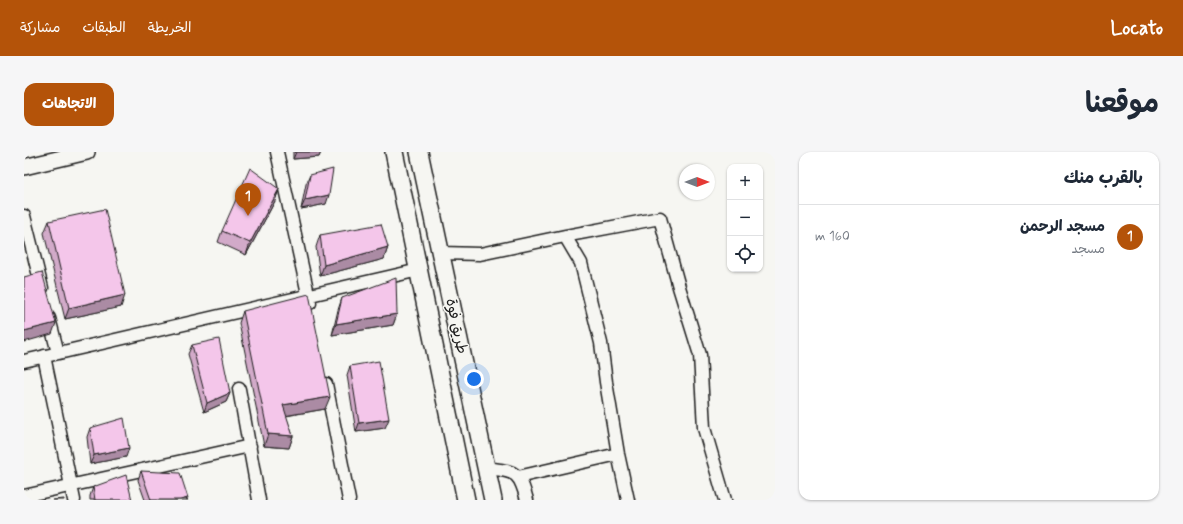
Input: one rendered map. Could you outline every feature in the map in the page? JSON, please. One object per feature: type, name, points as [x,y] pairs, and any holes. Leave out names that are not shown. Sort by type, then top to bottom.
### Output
[{"type":"highway","name":"طريق فوة","points":[[394,152],[466,500]]},
{"type":"highway","name":"طريق فوة","points":[[419,152],[493,500]]},
{"type":"highway","points":[[419,270],[442,258]]},
{"type":"main road","points":[[24,167],[87,152]]},
{"type":"street","points":[[277,152],[312,318]]},
{"type":"street","points":[[24,216],[58,353]]},
{"type":"street","points":[[442,258],[480,254],[660,218],[700,355],[704,428],[725,500]]},
{"type":"street","points":[[566,236],[581,263],[598,329],[618,454],[628,500]]},
{"type":"street","points":[[24,360],[419,270]]},
{"type":"street","points":[[44,356],[74,500]]},
{"type":"street","points":[[323,371],[349,500]]},
{"type":"street","points":[[239,389],[259,500]]},
{"type":"street","points":[[24,496],[250,446]]},
{"type":"street","points":[[518,477],[618,454]]},
{"type":"street","points":[[487,468],[509,472],[518,477],[523,486],[527,500]]},
{"type":"building","points":[[250,168],[279,189],[250,243],[222,231]]},
{"type":"building","points":[[333,169],[329,195],[305,200],[310,175]]},
{"type":"building","points":[[105,209],[125,295],[69,308],[49,221]]},
{"type":"building","points":[[381,224],[388,247],[324,265],[320,235]]},
{"type":"building","points":[[42,272],[56,323],[24,331],[24,277]]},
{"type":"building","points":[[396,278],[397,314],[336,324],[342,298]]},
{"type":"building","points":[[309,294],[330,397],[283,405],[293,436],[268,434],[243,311]]},
{"type":"building","points":[[219,339],[230,393],[207,403],[192,345]]},
{"type":"building","points":[[379,361],[389,419],[359,423],[350,366]]},
{"type":"building","points":[[124,418],[129,448],[94,455],[90,428]]},
{"type":"building","points":[[141,471],[180,473],[188,498],[180,500],[151,500]]},
{"type":"building","points":[[126,475],[132,500],[95,500],[93,487]]},
{"type":"place","name":"مسجد الرحمن","points":[[248,216]]}]
